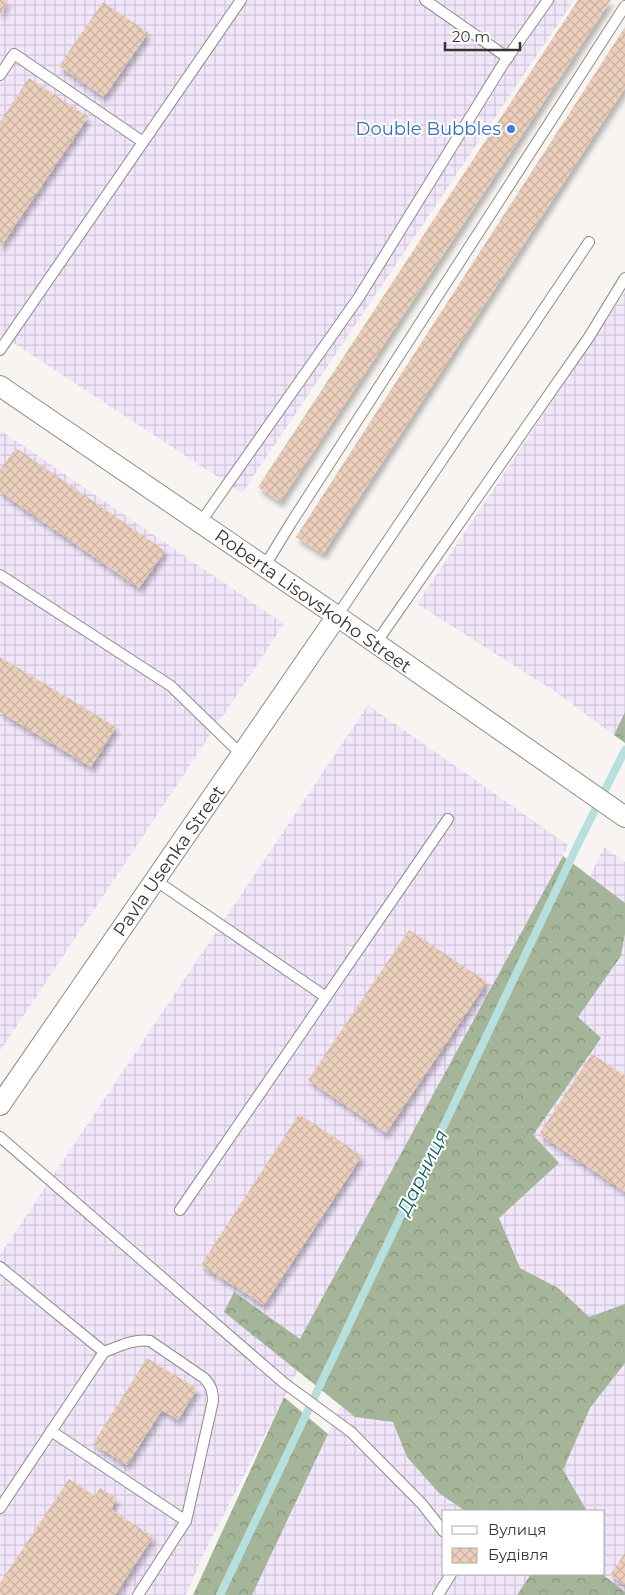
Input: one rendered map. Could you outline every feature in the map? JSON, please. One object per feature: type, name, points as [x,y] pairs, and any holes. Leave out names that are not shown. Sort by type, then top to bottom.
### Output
[{"type":"street","name":"Roberta Lisovskoho Street","points":[[0,386],[337,616],[623,816]]},
{"type":"street","name":"Pavla Usenka Street","points":[[0,1105],[337,616]]},
{"type":"lane","points":[[0,350],[241,0]]},
{"type":"lane","points":[[425,0],[508,58]]},
{"type":"lane","points":[[200,523],[359,297],[508,58],[548,0]]},
{"type":"lane","points":[[264,567],[625,6]]},
{"type":"lane","points":[[0,75],[14,54],[143,142]]},
{"type":"lane","points":[[337,616],[589,242]]},
{"type":"lane","points":[[376,644],[589,337],[625,278]]},
{"type":"lane","points":[[0,575],[171,686],[242,755]]},
{"type":"lane","points":[[180,1210],[448,819]]},
{"type":"lane","points":[[156,880],[326,997]]},
{"type":"lane","points":[[0,1137],[284,1383],[350,1432],[422,1504],[442,1529]]},
{"type":"lane","points":[[0,1267],[104,1352]]},
{"type":"lane","points":[[0,1508],[104,1352],[137,1341],[144,1340],[156,1343],[204,1378],[213,1392],[213,1401],[186,1521],[138,1595]]},
{"type":"lane","points":[[52,1431],[186,1521]]},
{"type":"lane","points":[[438,1595],[450,1575]]},
{"type":"shaded area","points":[[0,0],[574,0],[242,493],[0,334]]},
{"type":"shaded area","points":[[625,292],[625,743],[554,691],[417,604]]},
{"type":"shaded area","points":[[0,430],[284,624],[0,1051]]},
{"type":"shaded area","points":[[368,705],[568,845],[203,1555],[186,1595],[0,1595],[0,1255]]},
{"type":"shaded area","points":[[604,847],[625,862],[625,1595],[252,1595]]},
{"type":"green space","points":[[625,712],[625,743],[614,735]]},
{"type":"green space","points":[[563,856],[625,903],[625,933],[621,956],[578,1017],[601,1038],[533,1135],[559,1163],[499,1218],[520,1268],[558,1288],[589,1317],[625,1304],[625,1363],[590,1408],[563,1470],[586,1510],[464,1510],[439,1493],[407,1457],[393,1422],[355,1417],[224,1312],[234,1292],[300,1339]]},
{"type":"green space","points":[[284,1397],[328,1434],[252,1595],[193,1595]]},
{"type":"green space","points":[[530,1575],[603,1575],[625,1592],[625,1595],[517,1595]]},
{"type":"building","points":[[0,0],[8,0],[0,16]]},
{"type":"building","points":[[578,0],[611,0],[280,502],[258,487]]},
{"type":"building","points":[[103,2],[148,33],[104,97],[59,66]]},
{"type":"building","points":[[625,27],[625,88],[323,554],[296,537]]},
{"type":"building","points":[[29,78],[88,117],[0,248],[0,122]]},
{"type":"building","points":[[16,448],[165,551],[139,588],[0,492],[0,470]]},
{"type":"building","points":[[0,657],[116,727],[91,767],[0,712]]},
{"type":"building","points":[[409,930],[487,982],[386,1133],[308,1080]]},
{"type":"building","points":[[592,1054],[625,1076],[625,1192],[539,1134]]},
{"type":"building","points":[[299,1114],[362,1156],[264,1305],[201,1265]]},
{"type":"building","points":[[147,1358],[197,1389],[178,1420],[162,1410],[127,1465],[93,1444]]},
{"type":"building","points":[[69,1479],[95,1496],[100,1488],[117,1499],[111,1509],[153,1537],[115,1595],[0,1595],[0,1583]]},
{"type":"building","points":[[625,1553],[625,1585],[610,1575]]},
{"type":"waterway","name":"Дарниця","points":[[220,1595],[580,840],[625,750]]},
{"type":"place","name":"Double Bubbles","points":[[511,129]]}]
